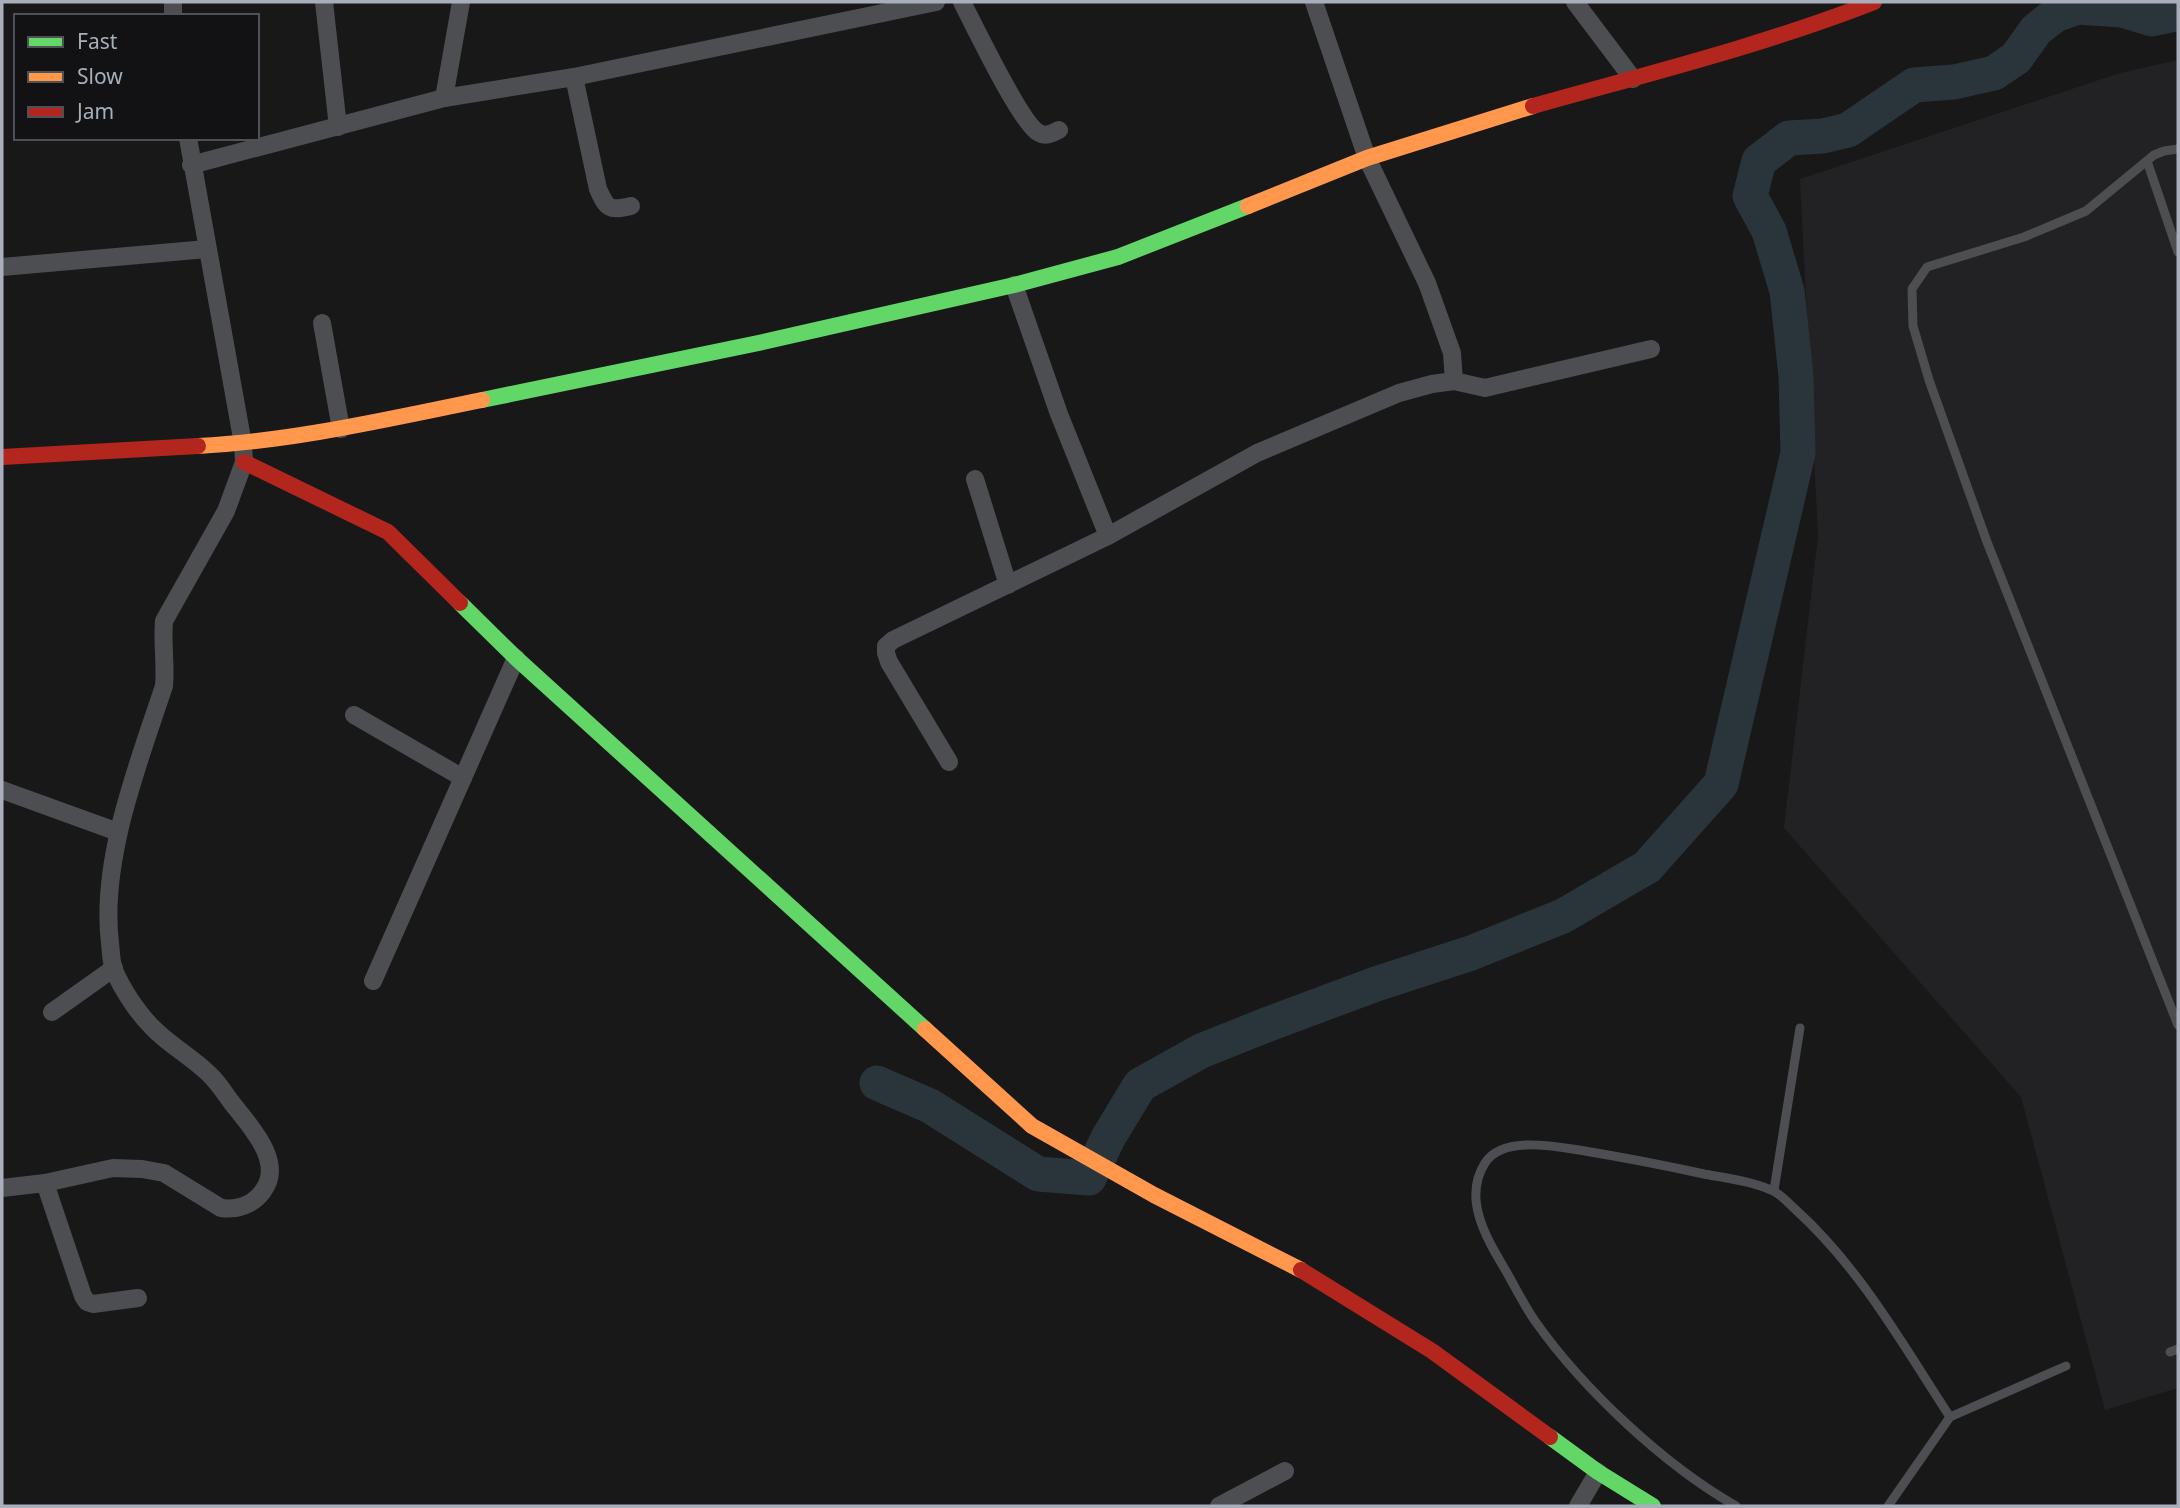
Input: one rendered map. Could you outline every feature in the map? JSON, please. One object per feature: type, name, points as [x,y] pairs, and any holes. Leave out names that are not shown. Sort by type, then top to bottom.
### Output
[{"type":"street","points":[[324,2],[338,127]]},
{"type":"street","points":[[444,98],[461,2]]},
{"type":"street","points":[[191,165],[444,98],[574,77],[936,2]]},
{"type":"street","points":[[962,2],[1028,123],[1041,134],[1059,130]]},
{"type":"street","points":[[1314,2],[1367,158],[1427,283],[1452,353],[1454,381]]},
{"type":"street","points":[[1575,2],[1633,79]]},
{"type":"street","points":[[2,457],[243,453],[341,429],[763,342],[1014,285],[1118,257],[1367,158],[1828,19],[1874,2]]},
{"type":"street","points":[[574,77],[598,189],[608,206],[615,210],[631,206]]},
{"type":"street","points":[[2,1188],[46,1183],[113,1168],[142,1169],[164,1173],[221,1208],[231,1210],[255,1199],[269,1180],[268,1161],[257,1136],[210,1074],[151,1027],[130,999],[114,968],[108,929],[109,895],[118,832],[164,686],[164,621],[226,510],[243,453],[187,140]]},
{"type":"street","points":[[2,267],[207,248]]},
{"type":"street","points":[[1014,285],[1059,414],[1108,536]]},
{"type":"street","points":[[322,323],[341,429]]},
{"type":"street","points":[[949,762],[889,662],[886,646],[894,639],[1108,536],[1257,453],[1399,393],[1454,381],[1485,388],[1651,349]]},
{"type":"street","points":[[243,453],[388,532],[516,658],[1031,1126],[1154,1195],[1311,1275],[1432,1351],[1598,1472],[1653,1506]]},
{"type":"street","points":[[975,479],[1008,585]]},
{"type":"street","points":[[373,981],[516,658]]},
{"type":"street","points":[[354,715],[463,778]]},
{"type":"street","points":[[2,790],[118,832]]},
{"type":"street","points":[[52,1013],[114,968]]},
{"type":"street","points":[[46,1183],[87,1302],[93,1304],[138,1298]]},
{"type":"street","points":[[1219,1506],[1285,1471]]},
{"type":"street","points":[[1578,1506],[1598,1472]]},
{"type":"lane","points":[[2178,149],[2164,151],[2147,161],[2086,211],[2024,237],[1927,267],[1912,289],[1913,326],[1929,380],[1987,542],[2178,1025]]},
{"type":"lane","points":[[2147,161],[2178,252]]},
{"type":"lane","points":[[1774,1191],[1800,1028]]},
{"type":"lane","points":[[1736,1506],[1703,1487],[1584,1382],[1535,1320],[1489,1242],[1477,1213],[1476,1180],[1487,1160],[1505,1149],[1538,1144],[1632,1159],[1746,1182],[1774,1191],[1807,1220],[1855,1273],[1950,1417]]},
{"type":"lane","points":[[1888,1506],[1950,1417],[2066,1366]]},
{"type":"shaded area","points":[[2178,60],[2178,1388],[2105,1410],[2021,1097],[1784,828],[1818,536],[1800,179],[2120,73]]},
{"type":"waterway","points":[[877,1083],[930,1106],[1038,1174],[1089,1178],[1108,1138],[1140,1085],[1201,1051],[1376,984],[1471,953],[1563,916],[1647,867],[1721,784],[1798,453],[1796,376],[1787,291],[1769,231],[1750,196],[1759,161],[1789,138],[1823,136],[1848,130],[1914,85],[1954,82],[1994,73],[2016,58],[2036,30],[2055,15],[2078,7],[2122,10],[2152,19],[2171,15],[2178,10]]},
{"type":"traffic: fast","points":[[482,400],[763,342],[1014,285],[1118,257],[1248,206]]},
{"type":"traffic: fast","points":[[460,603],[516,658],[925,1029]]},
{"type":"traffic: fast","points":[[1550,1437],[1598,1472],[1653,1506]]},
{"type":"traffic: slow","points":[[1248,206],[1367,158],[1533,106]]},
{"type":"traffic: slow","points":[[198,446],[305,434],[482,400]]},
{"type":"traffic: slow","points":[[925,1029],[1032,1126],[1154,1195],[1301,1270]]},
{"type":"traffic: jam","points":[[1533,106],[1748,45],[1874,2]]},
{"type":"traffic: jam","points":[[2,457],[198,446]]},
{"type":"traffic: jam","points":[[244,462],[388,532],[460,603]]},
{"type":"traffic: jam","points":[[1301,1270],[1432,1351],[1550,1437]]}]
